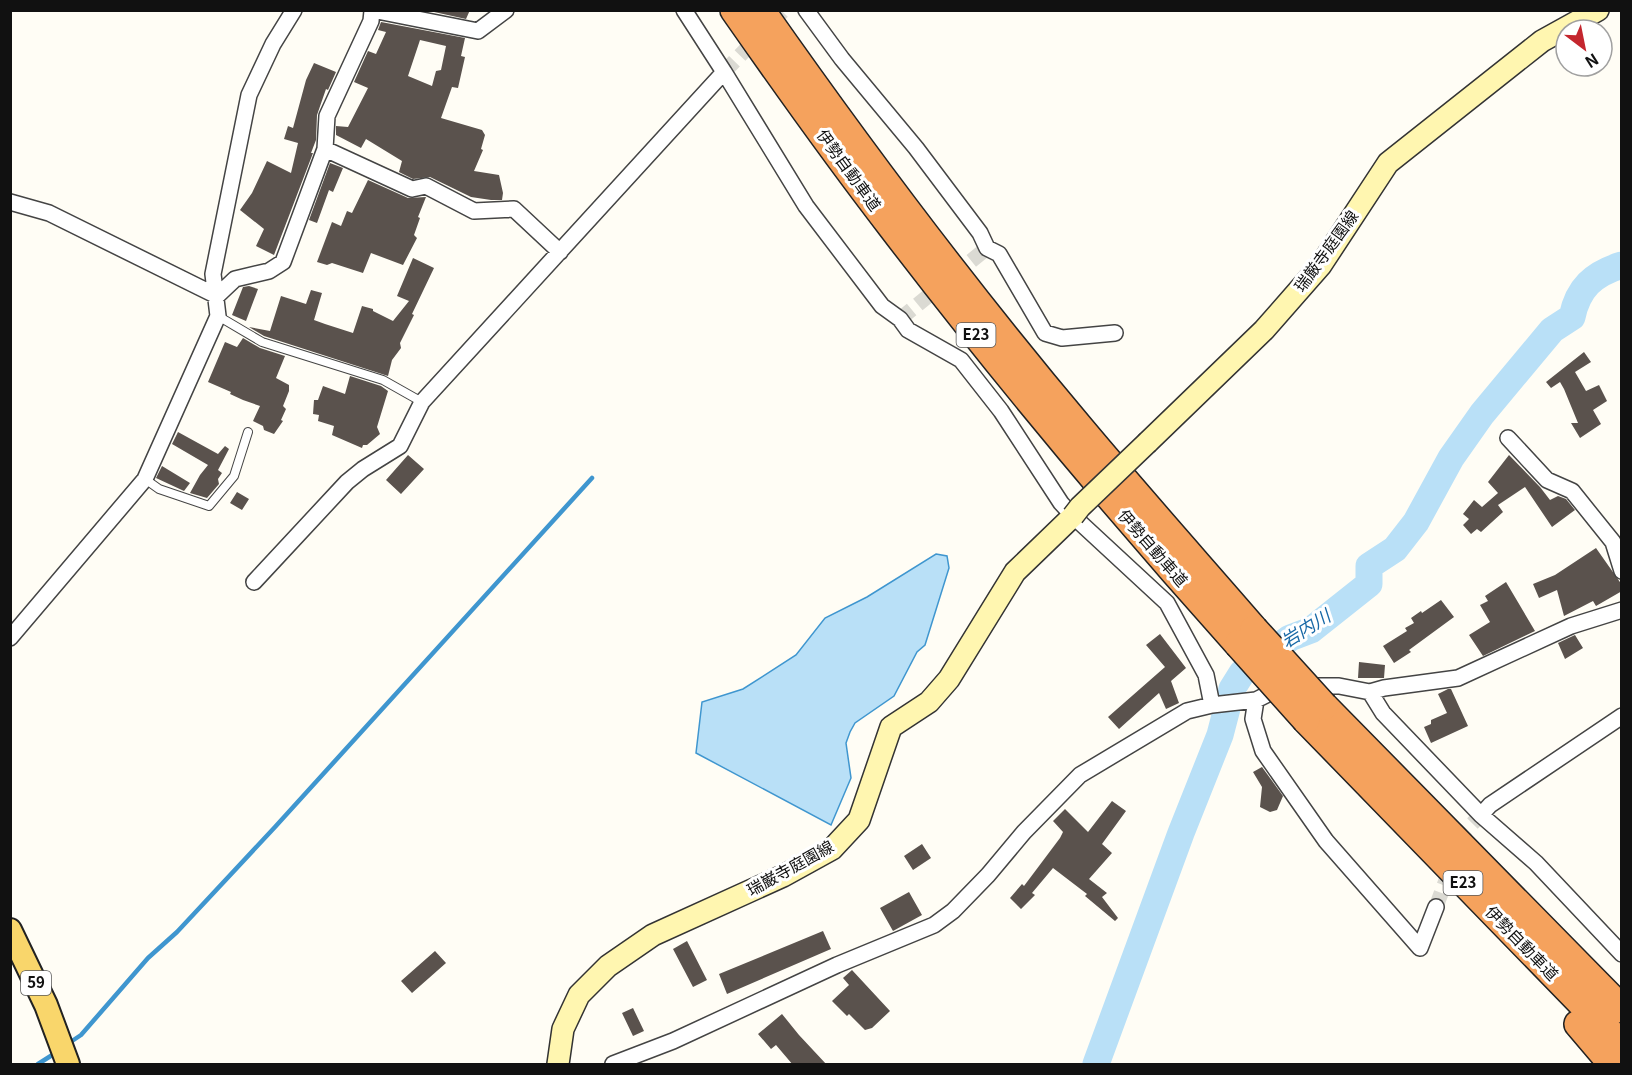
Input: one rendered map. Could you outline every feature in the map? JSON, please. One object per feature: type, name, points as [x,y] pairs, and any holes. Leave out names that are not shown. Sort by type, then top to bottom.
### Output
[{"type":"highway","name":"伊勢自動車道","points":[[734,10],[883,216],[979,339],[1131,522],[1246,636]]},
{"type":"highway","name":"伊勢自動車道","points":[[761,10],[908,212],[1246,636],[1315,713],[1622,1009]]},
{"type":"highway","name":"伊勢自動車道","points":[[1315,713],[1380,798],[1622,1045]]},
{"type":"highway","points":[[1380,798],[1392,831],[1566,1010],[1612,1065]]},
{"type":"main road","name":"瑞厳寺庭園線","points":[[1073,516],[1264,330],[1314,273],[1388,163],[1542,40],[1598,10]]},
{"type":"main road","name":"瑞巌寺庭園線","points":[[558,1065],[563,1029],[579,995],[608,966],[654,935],[783,876],[832,849],[859,820],[891,727],[929,702],[949,679],[1015,572],[1073,516]]},
{"type":"main road","name":"59","points":[[10,930],[33,975],[67,1063]]},
{"type":"street","points":[[10,638],[145,479],[218,316],[213,274],[249,95],[273,44],[294,10]]},
{"type":"street","points":[[217,296],[235,279],[269,271],[283,262],[325,149],[327,116],[371,21],[372,11],[478,31],[506,10]]},
{"type":"street","points":[[684,10],[806,206],[882,306],[900,319],[908,330],[960,360],[1001,411],[1061,503],[1167,603],[1206,675],[1212,705]]},
{"type":"street","points":[[806,10],[842,59],[916,148],[980,233],[987,248],[999,254],[1045,333],[1062,338],[1114,333]]},
{"type":"street","points":[[254,582],[347,482],[400,446],[422,402],[724,72]]},
{"type":"street","points":[[325,149],[411,189],[426,186],[474,211],[514,209],[560,252]]},
{"type":"street","points":[[10,202],[49,213],[217,296]]},
{"type":"street","points":[[1508,438],[1547,480],[1572,491],[1613,542],[1622,571]]},
{"type":"street","points":[[612,1065],[673,1041],[837,965],[934,925],[965,900],[1024,832],[1080,776],[1187,711],[1212,705],[1256,700],[1268,694],[1320,686],[1339,686],[1370,692],[1458,678],[1571,626],[1622,610]]},
{"type":"street","points":[[1370,692],[1383,713],[1481,815],[1536,863],[1622,954]]},
{"type":"street","points":[[1256,700],[1252,719],[1263,751],[1326,841],[1420,948],[1436,907]]},
{"type":"street","points":[[1481,815],[1490,805],[1622,716]]},
{"type":"lane","points":[[218,316],[262,342],[382,380],[422,402]]},
{"type":"lane","points":[[145,479],[159,489],[209,506],[234,476],[248,432]]},
{"type":"water","points":[[936,554],[947,556],[949,568],[925,645],[917,652],[894,696],[855,723],[850,732],[846,743],[851,778],[831,825],[696,753],[702,702],[743,689],[796,655],[825,618],[867,597]]},
{"type":"building","points":[[425,10],[470,10],[466,19]]},
{"type":"building","points":[[381,22],[465,38],[461,56],[465,57],[458,88],[452,87],[441,118],[482,130],[485,135],[481,149],[483,150],[474,171],[499,175],[503,193],[502,200],[471,197],[430,177],[413,179],[399,172],[402,161],[366,139],[361,148],[336,135],[336,126],[348,127],[368,88],[354,82],[368,51],[376,54],[386,32],[378,30]],"holes":[[[420,40],[446,46],[441,70],[436,71],[432,86],[408,76]]]},
{"type":"building","points":[[314,63],[336,72],[328,90],[326,89],[317,115],[316,140],[311,153],[313,153],[274,255],[256,246],[264,229],[240,210],[252,193],[267,161],[291,173],[298,143],[284,139],[288,126],[293,128],[306,80]]},
{"type":"building","points":[[330,163],[343,168],[333,192],[329,190],[317,223],[309,220]]},
{"type":"building","points":[[368,180],[408,198],[426,197],[414,235],[417,238],[403,265],[371,253],[363,273],[332,263],[327,265],[317,262],[332,222],[341,226],[347,211],[352,213]]},
{"type":"building","points":[[413,258],[434,268],[400,343],[401,348],[392,360],[388,376],[264,336],[249,327],[270,331],[281,296],[306,304],[311,290],[322,293],[314,320],[353,333],[362,306],[373,309],[393,321],[409,301],[397,296]]},
{"type":"building","points":[[243,287],[258,289],[246,321],[232,315]]},
{"type":"building","points":[[243,338],[260,348],[285,356],[276,378],[289,385],[289,391],[283,406],[286,409],[281,420],[283,421],[274,434],[264,430],[263,426],[253,421],[260,406],[208,382],[225,342],[237,347]]},
{"type":"building","points":[[1584,352],[1591,362],[1575,372],[1586,391],[1599,385],[1607,401],[1593,410],[1601,424],[1580,438],[1571,423],[1578,423],[1560,382],[1551,388],[1546,382]]},
{"type":"building","points":[[350,376],[381,386],[388,391],[377,427],[380,434],[362,448],[332,435],[334,426],[318,421],[319,415],[313,414],[314,400],[318,400],[323,386],[345,394]]},
{"type":"building","points":[[178,432],[218,454],[225,446],[229,449],[218,470],[222,473],[218,479],[219,484],[207,498],[190,493],[208,465],[172,444]]},
{"type":"building","points":[[408,455],[424,469],[401,494],[386,480]]},
{"type":"building","points":[[1509,455],[1550,500],[1558,496],[1566,499],[1575,510],[1552,527],[1525,487],[1498,505],[1503,512],[1481,532],[1477,529],[1471,534],[1463,525],[1469,519],[1463,514],[1474,500],[1482,507],[1498,493],[1488,482]]},
{"type":"building","points":[[162,466],[190,483],[184,491],[156,478]]},
{"type":"building","points":[[237,492],[249,499],[242,510],[230,503]]},
{"type":"building","points":[[1596,548],[1622,585],[1622,591],[1596,606],[1593,601],[1564,616],[1557,590],[1539,598],[1533,584],[1555,575]]},
{"type":"building","points":[[1506,582],[1535,631],[1483,656],[1469,635],[1490,622],[1480,605],[1488,601],[1485,596]]},
{"type":"building","points":[[1441,600],[1454,617],[1394,663],[1383,646],[1407,631],[1405,628],[1414,623],[1411,618]]},
{"type":"building","points":[[1160,634],[1186,668],[1171,681],[1179,703],[1166,709],[1159,693],[1119,729],[1108,717],[1165,667],[1146,645]]},
{"type":"building","points":[[1575,635],[1583,648],[1565,659],[1558,643]]},
{"type":"building","points":[[1359,662],[1385,665],[1384,678],[1358,678]]},
{"type":"building","points":[[1451,689],[1468,726],[1431,743],[1424,727],[1431,724],[1431,720],[1447,713],[1438,694]]},
{"type":"building","points":[[1262,767],[1283,796],[1277,810],[1270,812],[1260,807],[1262,787],[1253,772]]},
{"type":"building","points":[[1112,801],[1126,811],[1102,844],[1112,853],[1089,879],[1107,893],[1102,897],[1118,918],[1115,921],[1085,896],[1087,894],[1053,868],[1032,893],[1035,895],[1021,909],[1010,898],[1022,884],[1024,886],[1060,838],[1063,832],[1053,821],[1065,809],[1088,832]]},
{"type":"building","points":[[922,844],[931,858],[913,870],[904,856]]},
{"type":"building","points":[[909,892],[922,915],[893,931],[880,908]]},
{"type":"building","points":[[823,931],[831,949],[727,994],[719,974]]},
{"type":"building","points":[[687,941],[707,980],[693,987],[673,949]]},
{"type":"building","points":[[435,951],[446,963],[412,993],[401,981]]},
{"type":"building","points":[[852,970],[890,1011],[872,1028],[865,1030],[832,1001],[849,985],[843,978]]},
{"type":"building","points":[[633,1008],[644,1031],[633,1036],[622,1013]]},
{"type":"building","points":[[782,1014],[827,1065],[793,1065],[776,1045],[771,1049],[758,1034]]},
{"type":"waterway","name":"岩内川","points":[[1096,1064],[1181,833],[1220,735],[1232,689],[1242,673],[1290,638],[1311,630],[1369,584],[1369,566],[1395,549],[1416,522],[1451,458],[1482,414],[1552,330],[1572,317],[1578,298],[1588,284],[1603,273],[1622,265]]},
{"type":"waterway","points":[[69,1043],[81,1035],[148,958],[177,932],[275,827],[592,478]]},
{"type":"waterway","points":[[38,1064],[57,1052]]},
{"type":"tunnel","points":[[724,72],[784,10]]},
{"type":"tunnel","points":[[900,319],[987,248]]},
{"type":"tunnel","points":[[1436,907],[1464,832],[1481,815]]}]
